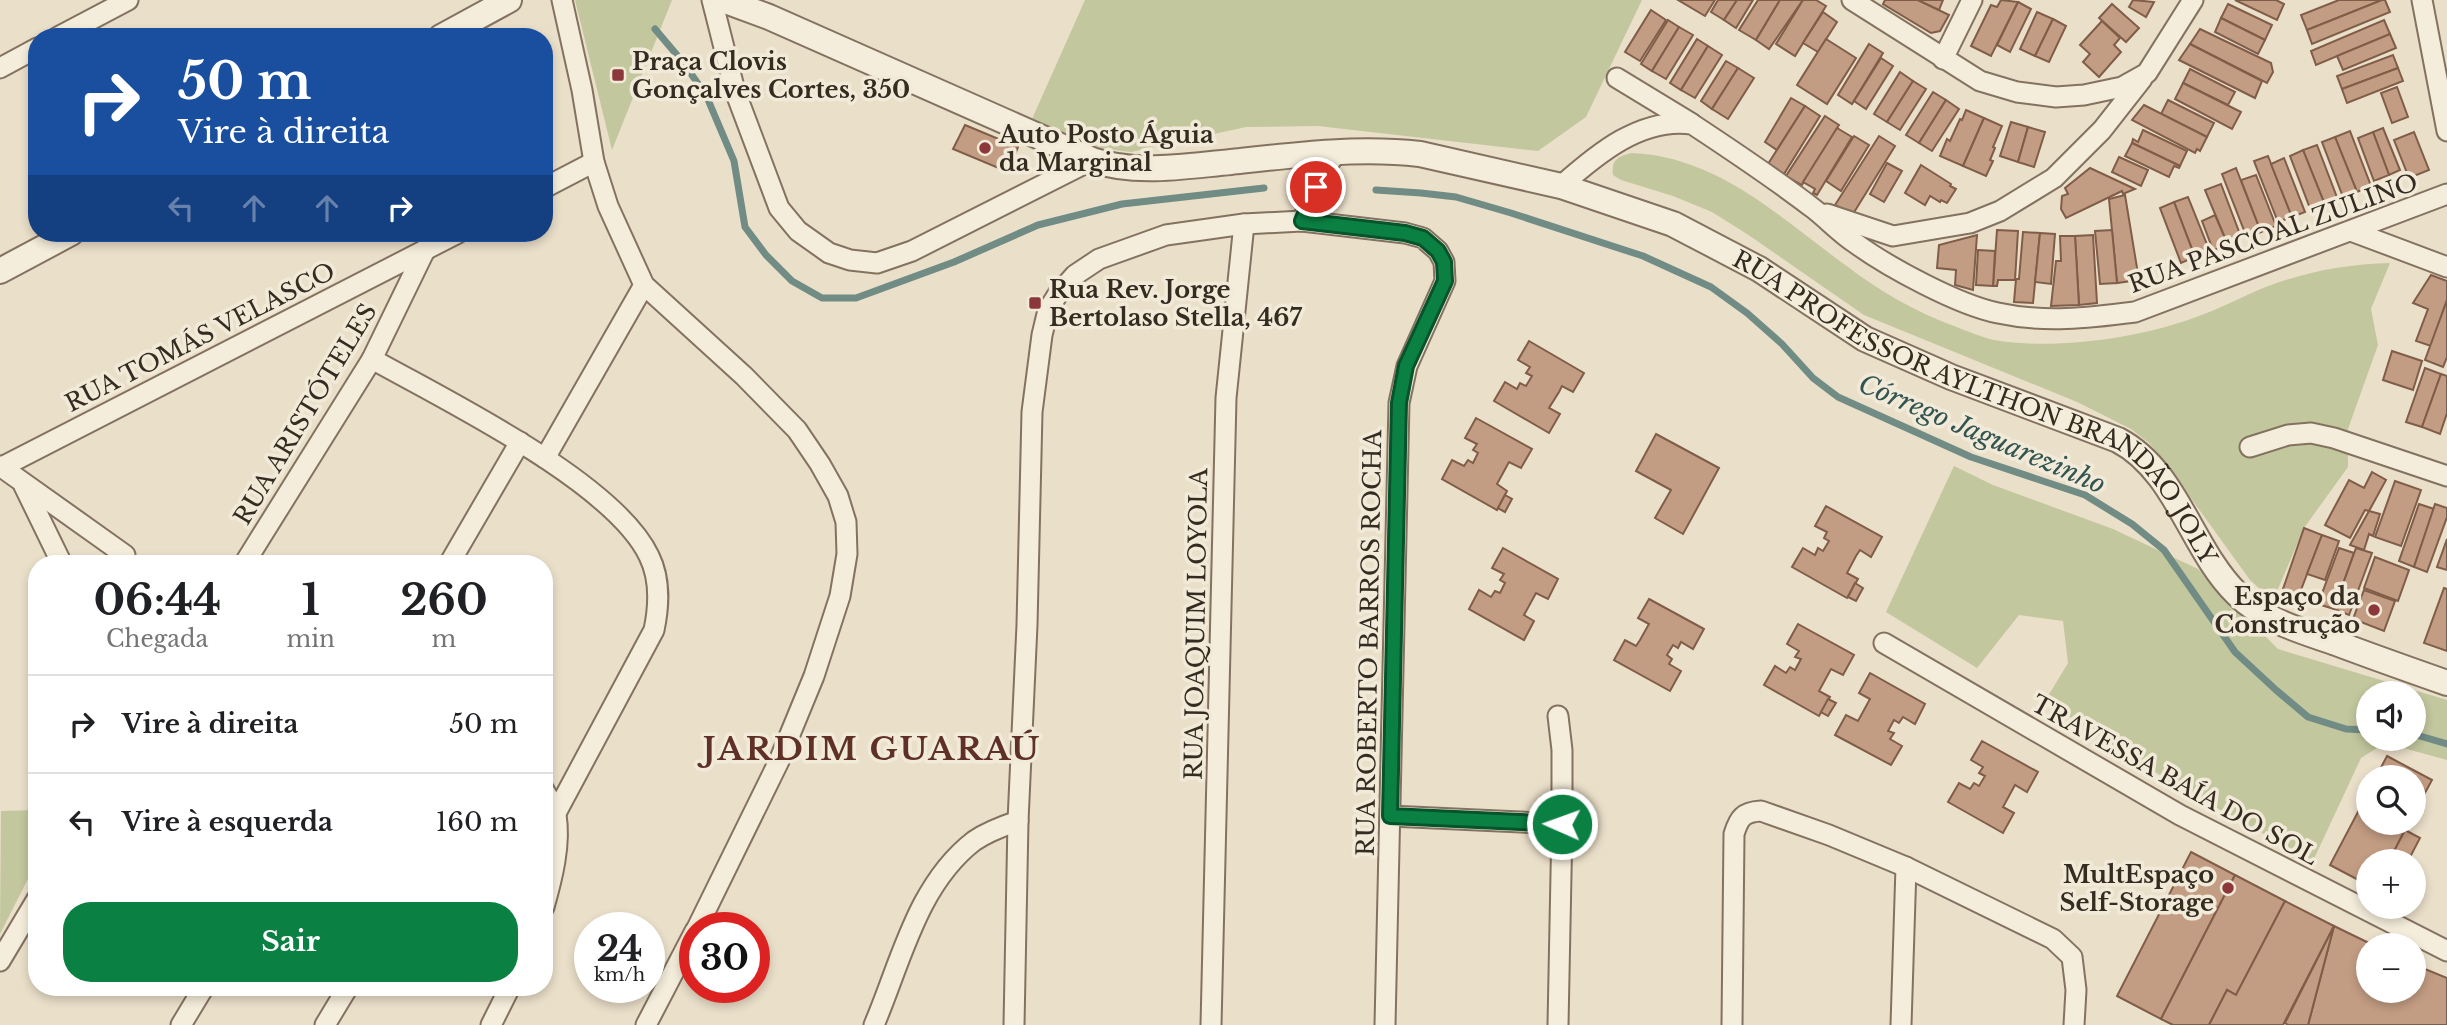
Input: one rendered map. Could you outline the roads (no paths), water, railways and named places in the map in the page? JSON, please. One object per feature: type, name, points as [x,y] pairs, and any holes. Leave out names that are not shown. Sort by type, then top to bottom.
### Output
[{"type":"street","points":[[75,28],[128,0]]},
{"type":"street","points":[[458,28],[509,0]]},
{"type":"street","points":[[562,0],[582,90],[594,162],[608,206],[644,285],[744,376],[797,430],[838,496],[846,522],[846,554],[840,596],[814,676],[779,761],[705,912]]},
{"type":"street","points":[[712,0],[735,91],[779,208],[798,231],[829,253],[850,260],[877,262],[912,251],[1092,160]]},
{"type":"street","name":"RUA PROFESSOR AYLTHON BRANDÃO JOLY","points":[[723,0],[769,17],[1111,166],[1131,168],[1331,161],[1372,150],[1420,154],[1561,186],[1673,224],[1713,243],[1798,294],[1865,339],[1905,358],[2133,448],[2163,481],[2216,569],[2236,594],[2262,614],[2447,683]]},
{"type":"street","points":[[1852,0],[1980,81],[2017,92],[2056,97],[2084,95],[2122,87],[2147,73]]},
{"type":"street","points":[[1943,59],[1972,0]]},
{"type":"street","points":[[1814,209],[1893,236],[1970,223],[2000,211],[2054,178],[2102,130],[2147,73],[2193,0]]},
{"type":"street","points":[[2423,0],[2447,131]]},
{"type":"street","points":[[0,68],[28,53]]},
{"type":"street","name":"RUA PASCOAL ZULINO","points":[[1617,78],[1692,124],[1814,209],[1854,243],[1877,258],[1957,299],[1996,313],[2049,320],[2087,319],[2135,312],[2447,194]]},
{"type":"street","points":[[1561,186],[1611,145],[1641,131],[1678,122],[1692,124]]},
{"type":"street","points":[[1014,1025],[1032,412],[1048,310],[1075,275],[1099,259],[1166,235],[1305,212],[1331,161]]},
{"type":"street","points":[[553,183],[594,162]]},
{"type":"street","name":"RUA ROBERTO BARROS ROCHA","points":[[1305,212],[1423,238],[1438,251],[1444,262],[1445,281],[1406,366],[1399,403],[1385,1025]]},
{"type":"street","name":"RUA JOAQUIM LOYOLA","points":[[1211,1025],[1226,398],[1244,224]]},
{"type":"street","points":[[2351,232],[2447,267]]},
{"type":"street","points":[[0,271],[54,242]]},
{"type":"street","name":"RUA TOMÁS VELASCO","points":[[1,466],[441,242]]},
{"type":"street","name":"RUA ARISTÓTELES","points":[[250,555],[372,359],[425,250]]},
{"type":"street","points":[[545,458],[644,285]]},
{"type":"street","points":[[372,359],[545,458],[594,495],[631,528],[650,557],[659,597],[654,630],[556,813]]},
{"type":"street","points":[[2250,447],[2288,435],[2311,433],[2347,442],[2447,476]]},
{"type":"street","points":[[454,555],[520,442]]},
{"type":"street","points":[[1,466],[125,555]]},
{"type":"street","points":[[22,482],[58,555]]},
{"type":"street","name":"TRAVESSA BAÍA DO SOL","points":[[1884,643],[2180,815],[2447,951]]},
{"type":"street","points":[[1558,716],[1562,750],[1558,1025]]},
{"type":"street","points":[[553,807],[556,813],[553,869]]},
{"type":"street","points":[[1732,1025],[1734,835],[1738,819],[1749,812],[1761,811],[1829,835],[1906,867],[2053,939],[2072,957],[2076,990],[2074,1025]]},
{"type":"street","points":[[1390,816],[1562,824]]},
{"type":"street","points":[[874,1025],[922,906],[947,867],[974,841],[1018,821]]},
{"type":"street","points":[[1901,1025],[1906,867]]},
{"type":"street","points":[[0,961],[28,915]]},
{"type":"street","points":[[646,1025],[679,962]]},
{"type":"street","points":[[181,1025],[199,996]]},
{"type":"street","points":[[325,1025],[343,996]]},
{"type":"street","points":[[491,1025],[506,996]]},
{"type":"waterway","name":"Córrego Jaguarezinho","points":[[655,29],[706,95],[734,161],[745,227],[766,255],[792,281],[822,298],[856,298],[954,262],[1038,225],[1122,204],[1264,188]]},
{"type":"waterway","name":"Córrego Jaguarezinho","points":[[1376,190],[1456,197],[1643,256],[1711,287],[1747,313],[1782,344],[1813,378],[1838,397],[1971,457],[2085,495],[2132,524],[2164,550],[2235,652],[2276,690],[2308,717],[2356,729]]},
{"type":"waterway","name":"Córrego Jaguarezinho","points":[[2426,738],[2447,744]]},
{"type":"place","name":"Praça Clovis Gonçalves Cortes, 350","points":[[618,75]]},
{"type":"place","name":"Auto Posto Águia da Marginal","points":[[985,148]]},
{"type":"place","name":"Rua Rev. Jorge Bertolaso Stella, 467","points":[[1035,303]]},
{"type":"place","name":"Espaço da Construção","points":[[2374,610]]},
{"type":"place","name":"MultEspaço Self-Storage","points":[[2228,888]]},
{"type":"district","name":"JARDIM GUARAÚ","points":[[872,749]]}]
